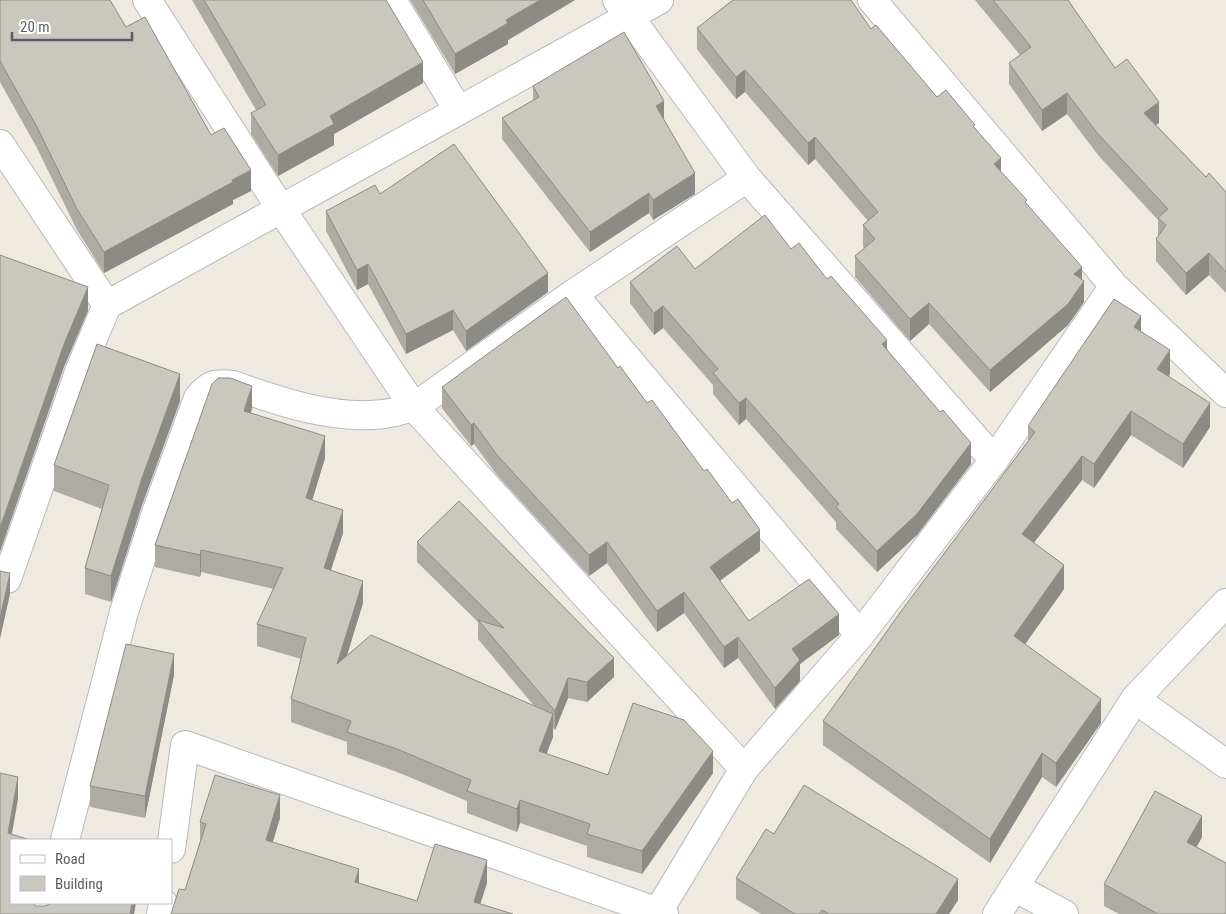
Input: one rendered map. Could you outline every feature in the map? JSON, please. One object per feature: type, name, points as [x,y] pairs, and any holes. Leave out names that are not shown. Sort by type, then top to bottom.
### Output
[{"type":"street","points":[[147,0],[281,209],[414,407],[744,768]]},
{"type":"street","points":[[392,0],[458,110]]},
{"type":"street","points":[[0,576],[7,578],[79,372],[107,306],[458,110],[623,9],[659,0]]},
{"type":"street","points":[[872,0],[1114,286],[1226,393]]},
{"type":"street","points":[[623,9],[747,178],[994,460]]},
{"type":"street","points":[[0,144],[107,306]]},
{"type":"street","points":[[65,839],[124,612],[157,510],[198,398],[207,387],[220,384],[233,385],[318,410],[350,415],[384,414],[414,407],[573,294],[747,178]]},
{"type":"street","points":[[172,842],[185,745],[661,913],[744,768],[860,635],[994,460],[1114,286]]},
{"type":"street","points":[[573,294],[860,635]]},
{"type":"street","points":[[996,914],[1134,699],[1226,603]]},
{"type":"street","points":[[1134,699],[1226,764]]},
{"type":"street","points":[[1014,887],[1064,914]]},
{"type":"building","points":[[0,0],[110,0],[126,27],[145,17],[211,135],[224,128],[251,170],[232,180],[233,182],[104,252],[77,209],[37,127],[0,61]]},
{"type":"building","points":[[204,0],[386,0],[423,62],[330,116],[334,124],[278,155],[251,113],[266,105]]},
{"type":"building","points":[[423,0],[540,0],[506,20],[508,23],[455,54]]},
{"type":"building","points":[[733,0],[851,0],[871,29],[876,25],[937,97],[946,90],[975,125],[973,126],[1001,158],[994,164],[1027,200],[1025,202],[1082,267],[1074,274],[1084,281],[1068,304],[990,370],[929,303],[910,319],[855,256],[875,239],[863,225],[878,212],[815,137],[808,143],[745,70],[736,77],[697,28]]},
{"type":"building","points":[[993,0],[1068,0],[1115,68],[1127,59],[1159,102],[1144,113],[1206,177],[1209,173],[1226,192],[1226,272],[1209,253],[1186,273],[1156,239],[1166,225],[1158,218],[1168,209],[1098,134],[1067,93],[1042,110],[1009,63],[1031,47]]},
{"type":"building","points":[[624,32],[664,101],[656,106],[695,173],[653,200],[649,193],[590,232],[502,118],[539,97],[533,86]]},
{"type":"building","points":[[454,144],[548,273],[466,331],[453,310],[406,334],[368,264],[357,270],[326,211],[375,185],[380,194]]},
{"type":"building","points":[[765,215],[791,249],[799,243],[827,279],[831,276],[887,340],[882,344],[940,412],[943,410],[971,443],[917,514],[877,551],[836,507],[839,504],[746,398],[739,403],[713,373],[718,369],[663,306],[654,313],[630,282],[677,246],[695,269]]},
{"type":"building","points":[[0,255],[88,287],[64,344],[0,528]]},
{"type":"building","points":[[566,297],[618,368],[620,366],[647,403],[652,400],[704,471],[707,469],[732,503],[738,499],[760,530],[710,567],[749,621],[809,579],[839,614],[792,649],[800,660],[775,688],[738,637],[724,647],[684,592],[657,611],[607,542],[589,555],[497,455],[474,423],[471,425],[442,387]]},
{"type":"building","points":[[1114,299],[1141,316],[1134,327],[1170,350],[1157,369],[1210,403],[1183,444],[1131,411],[1094,464],[1082,456],[1022,534],[1064,565],[1014,636],[1101,699],[1056,763],[1042,753],[990,839],[823,721],[902,610],[1035,432],[1028,426]]},
{"type":"building","points":[[97,344],[180,374],[142,478],[111,576],[85,568],[109,485],[54,465]]},
{"type":"building","points":[[218,378],[230,378],[252,386],[244,411],[325,436],[306,498],[343,510],[324,568],[363,581],[337,664],[371,635],[553,714],[539,751],[608,775],[633,703],[684,720],[713,751],[642,851],[587,834],[590,824],[520,800],[517,809],[467,791],[471,780],[397,749],[347,732],[351,721],[291,699],[306,638],[257,624],[283,568],[201,550],[200,555],[155,545],[212,384]]},
{"type":"building","points":[[459,501],[614,658],[587,682],[568,678],[555,711],[478,620],[504,628],[417,542]]},
{"type":"building","points":[[0,571],[10,573],[0,618]]},
{"type":"building","points":[[126,644],[174,654],[145,796],[90,786]]},
{"type":"building","points":[[0,773],[18,777],[8,833],[27,839],[10,839],[10,904],[45,906],[50,904],[132,904],[130,914],[0,914]]},
{"type":"building","points":[[215,775],[280,795],[266,840],[359,869],[355,882],[417,901],[435,844],[487,860],[474,902],[513,914],[171,914],[179,889],[185,890],[206,824],[200,822]]},
{"type":"building","points":[[804,785],[958,879],[936,914],[829,914],[822,910],[819,914],[795,914],[736,878],[766,829],[774,834]]},
{"type":"building","points":[[1155,791],[1202,816],[1187,842],[1226,863],[1226,914],[1158,914],[1104,884]]}]
